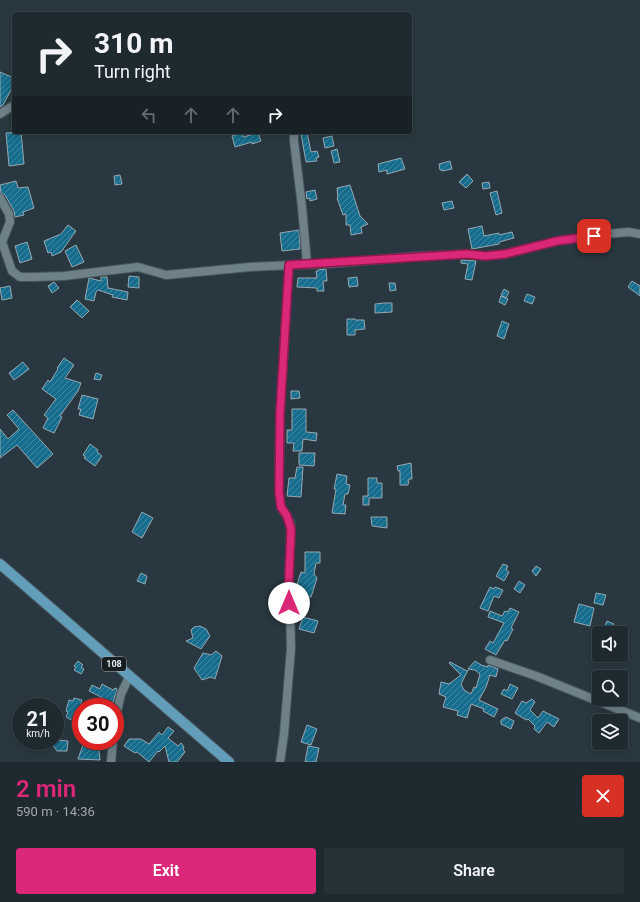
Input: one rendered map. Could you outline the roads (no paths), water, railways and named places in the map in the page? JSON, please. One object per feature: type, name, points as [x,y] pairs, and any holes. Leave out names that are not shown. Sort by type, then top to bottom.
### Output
[{"type":"main road","name":"108","points":[[0,564],[229,762]]},
{"type":"street","points":[[0,114],[12,106]]},
{"type":"street","points":[[294,134],[307,264]]},
{"type":"street","points":[[0,198],[9,214],[10,222],[1,242],[12,271],[20,277],[64,276],[138,267],[166,275],[250,267],[467,254],[485,256],[505,254],[557,241],[606,234],[629,232],[640,234]]},
{"type":"street","points":[[280,762],[291,648],[289,576],[291,529],[287,516],[281,507],[279,492],[280,414],[289,265]]},
{"type":"street","points":[[490,660],[536,676],[640,718]]},
{"type":"street","points":[[119,698],[129,677]]},
{"type":"street","points":[[111,762],[112,750]]}]
